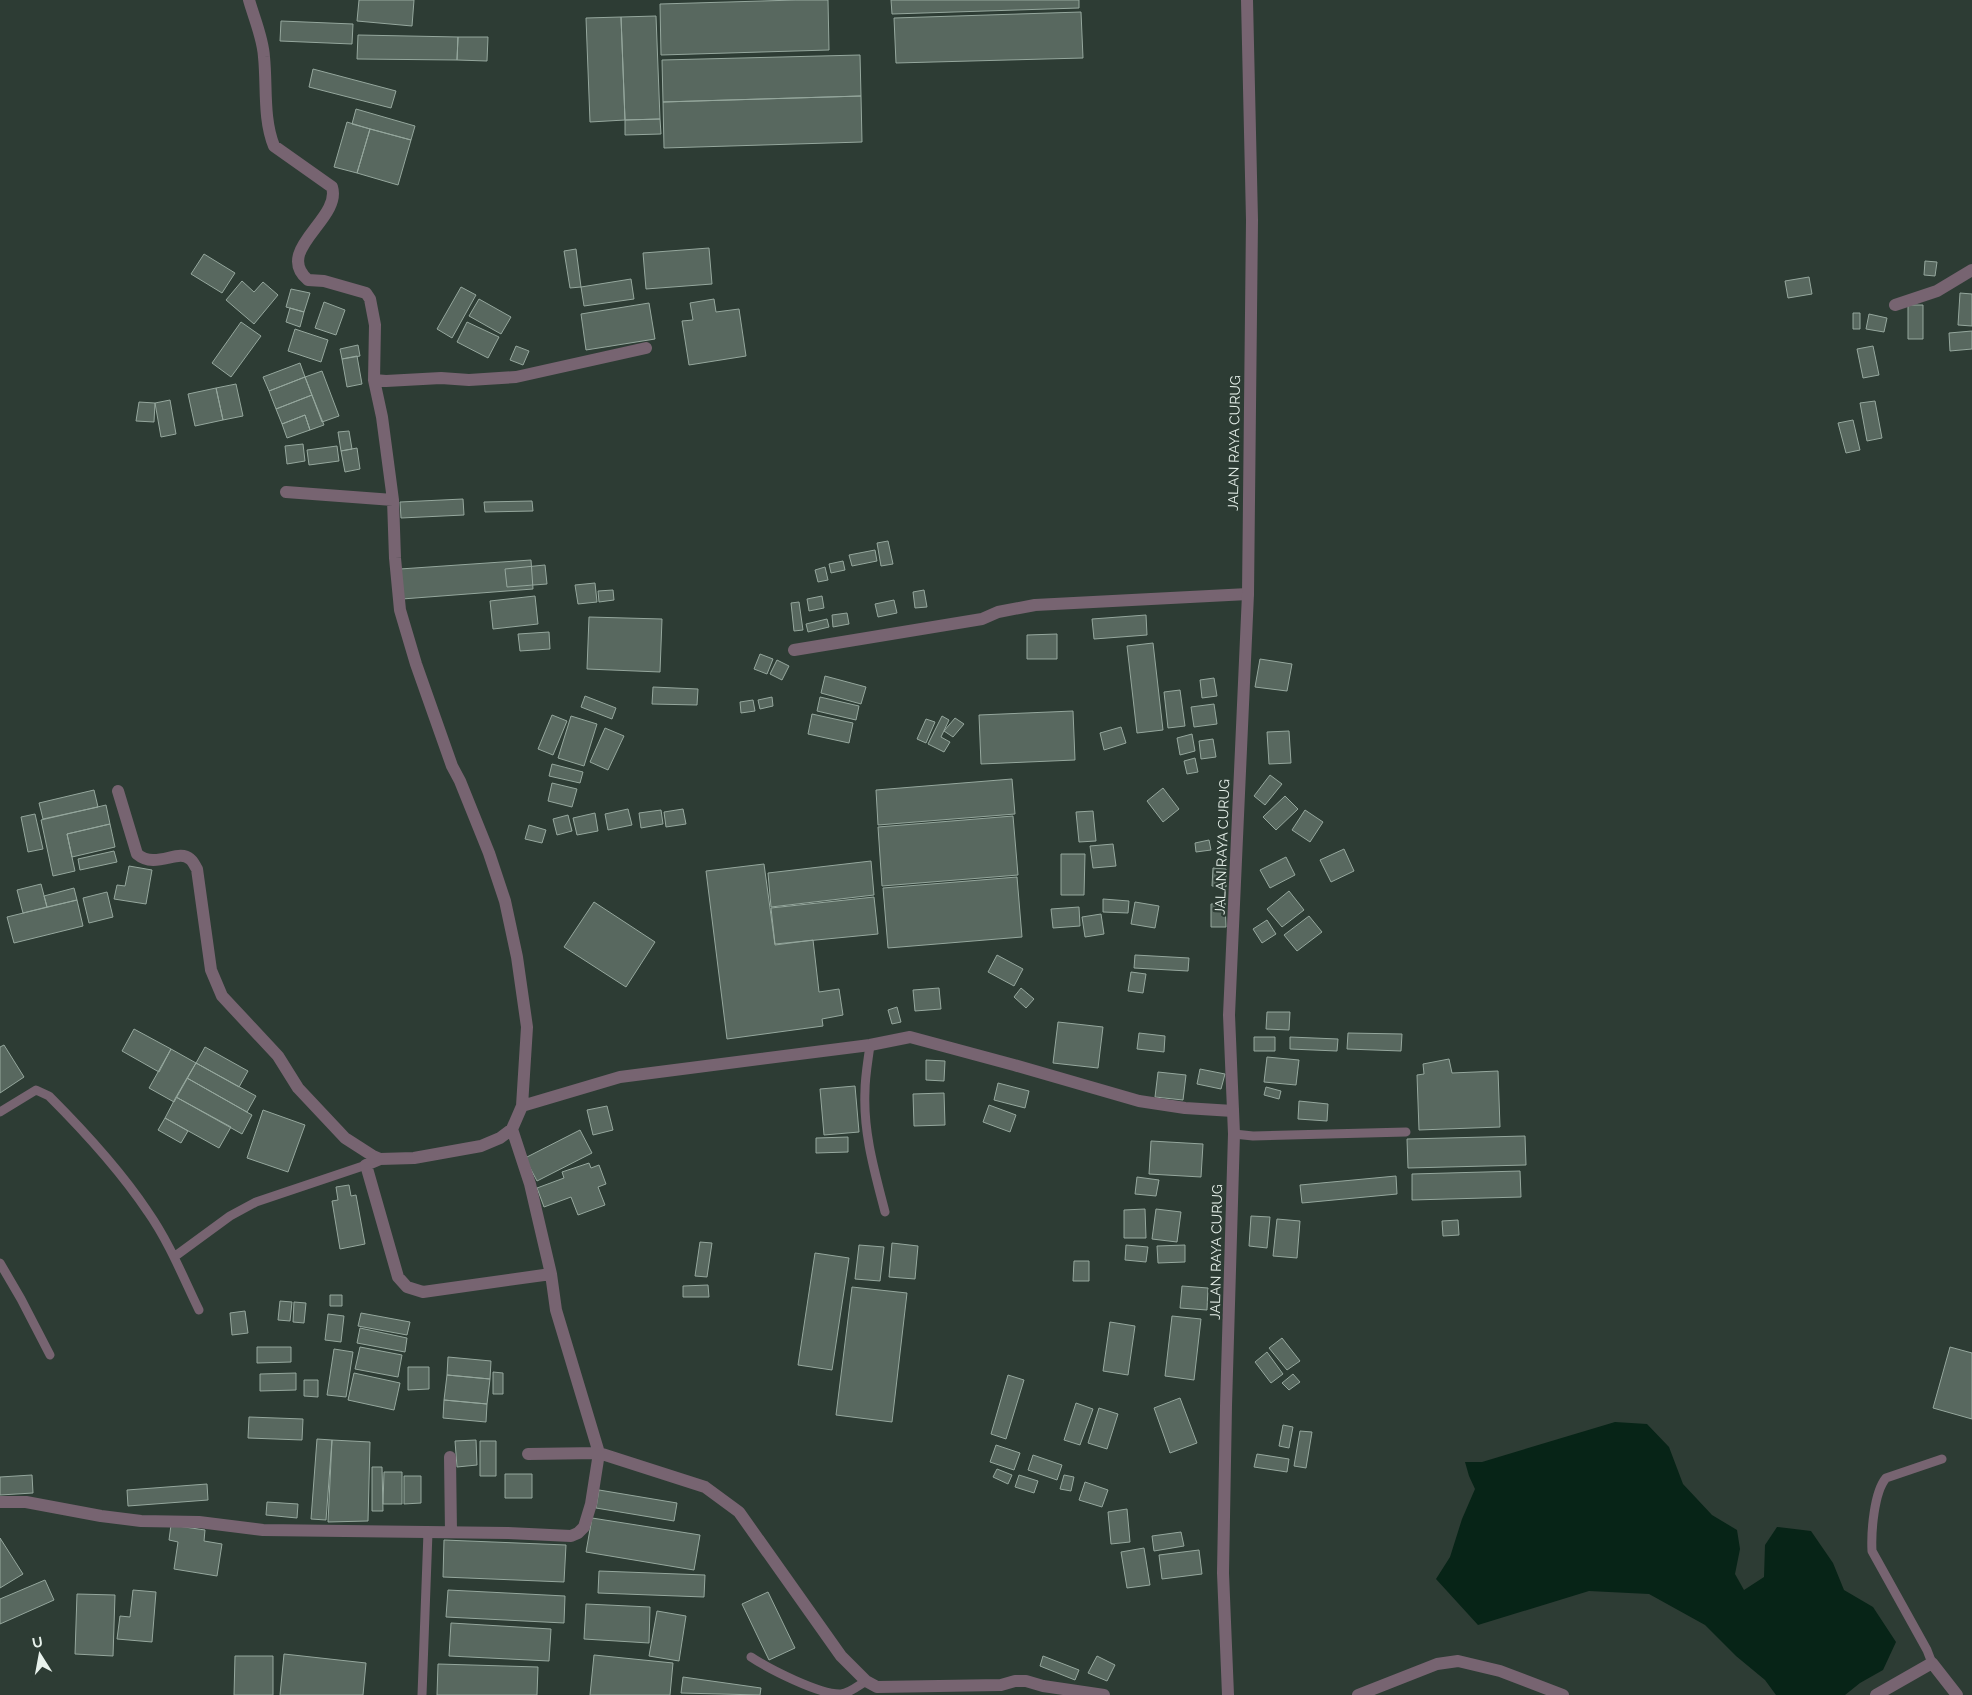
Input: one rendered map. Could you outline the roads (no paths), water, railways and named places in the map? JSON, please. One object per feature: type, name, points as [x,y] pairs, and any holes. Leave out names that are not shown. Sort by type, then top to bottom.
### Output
[{"type":"street","points":[[118,791],[137,854],[144,860],[152,861],[182,856],[190,858],[197,869],[211,970],[222,996],[278,1056],[298,1088],[345,1138],[372,1156],[380,1159],[414,1158],[481,1146],[500,1138],[512,1128],[522,1106],[527,1027],[517,957],[505,902],[489,853],[452,766],[416,664],[400,610],[395,558],[393,500],[382,417],[374,380],[375,325],[370,299],[366,293],[324,281],[308,280],[299,271],[298,265],[302,244],[324,217],[330,204],[333,190],[332,187],[274,146],[270,136],[264,54],[249,0]]},
{"type":"street","name":"JALAN RAYA CURUG","points":[[1228,1695],[1223,1573],[1234,1134],[1229,1015],[1248,594],[1252,220],[1248,0]]},
{"type":"street","points":[[1895,305],[1937,292],[1972,270]]},
{"type":"street","points":[[374,380],[441,378],[469,380],[516,377],[646,348]]},
{"type":"street","points":[[286,492],[393,500]]},
{"type":"street","points":[[794,650],[982,619],[998,612],[1035,605],[1248,594]]},
{"type":"street","points":[[522,1106],[620,1077],[870,1046],[910,1037],[1139,1101],[1185,1108],[1233,1111]]},
{"type":"street","points":[[0,1502],[26,1502],[101,1516],[141,1520],[199,1522],[262,1530],[508,1533],[561,1537],[578,1534],[584,1527],[591,1504],[599,1453],[556,1310],[551,1274],[530,1184],[512,1128]]},
{"type":"street","points":[[380,1159],[366,1166],[398,1277],[407,1286],[423,1292],[551,1274]]},
{"type":"street","points":[[528,1454],[599,1453],[705,1487],[738,1512],[841,1656],[866,1681],[878,1688],[1000,1685],[1015,1681],[1026,1681],[1043,1686],[1104,1695]]},
{"type":"street","points":[[450,1457],[451,1532]]},
{"type":"street","points":[[1358,1695],[1437,1664],[1458,1661],[1500,1670],[1563,1695]]},
{"type":"street","points":[[1876,1695],[1932,1663],[1957,1695]]},
{"type":"lane","points":[[870,1046],[865,1092],[866,1130],[885,1212]]},
{"type":"lane","points":[[0,1112],[36,1090],[49,1096],[123,1177],[149,1213],[174,1256],[199,1310]]},
{"type":"lane","points":[[1234,1134],[1253,1136],[1406,1132]]},
{"type":"lane","points":[[174,1256],[213,1227],[256,1202],[366,1166]]},
{"type":"lane","points":[[0,1263],[50,1355]]},
{"type":"lane","points":[[1932,1663],[1927,1650],[1872,1551],[1871,1537],[1879,1485],[1886,1478],[1942,1459]]},
{"type":"lane","points":[[422,1695],[428,1532]]},
{"type":"lane","points":[[751,1657],[776,1673],[804,1685],[835,1694],[848,1692],[866,1681]]}]
